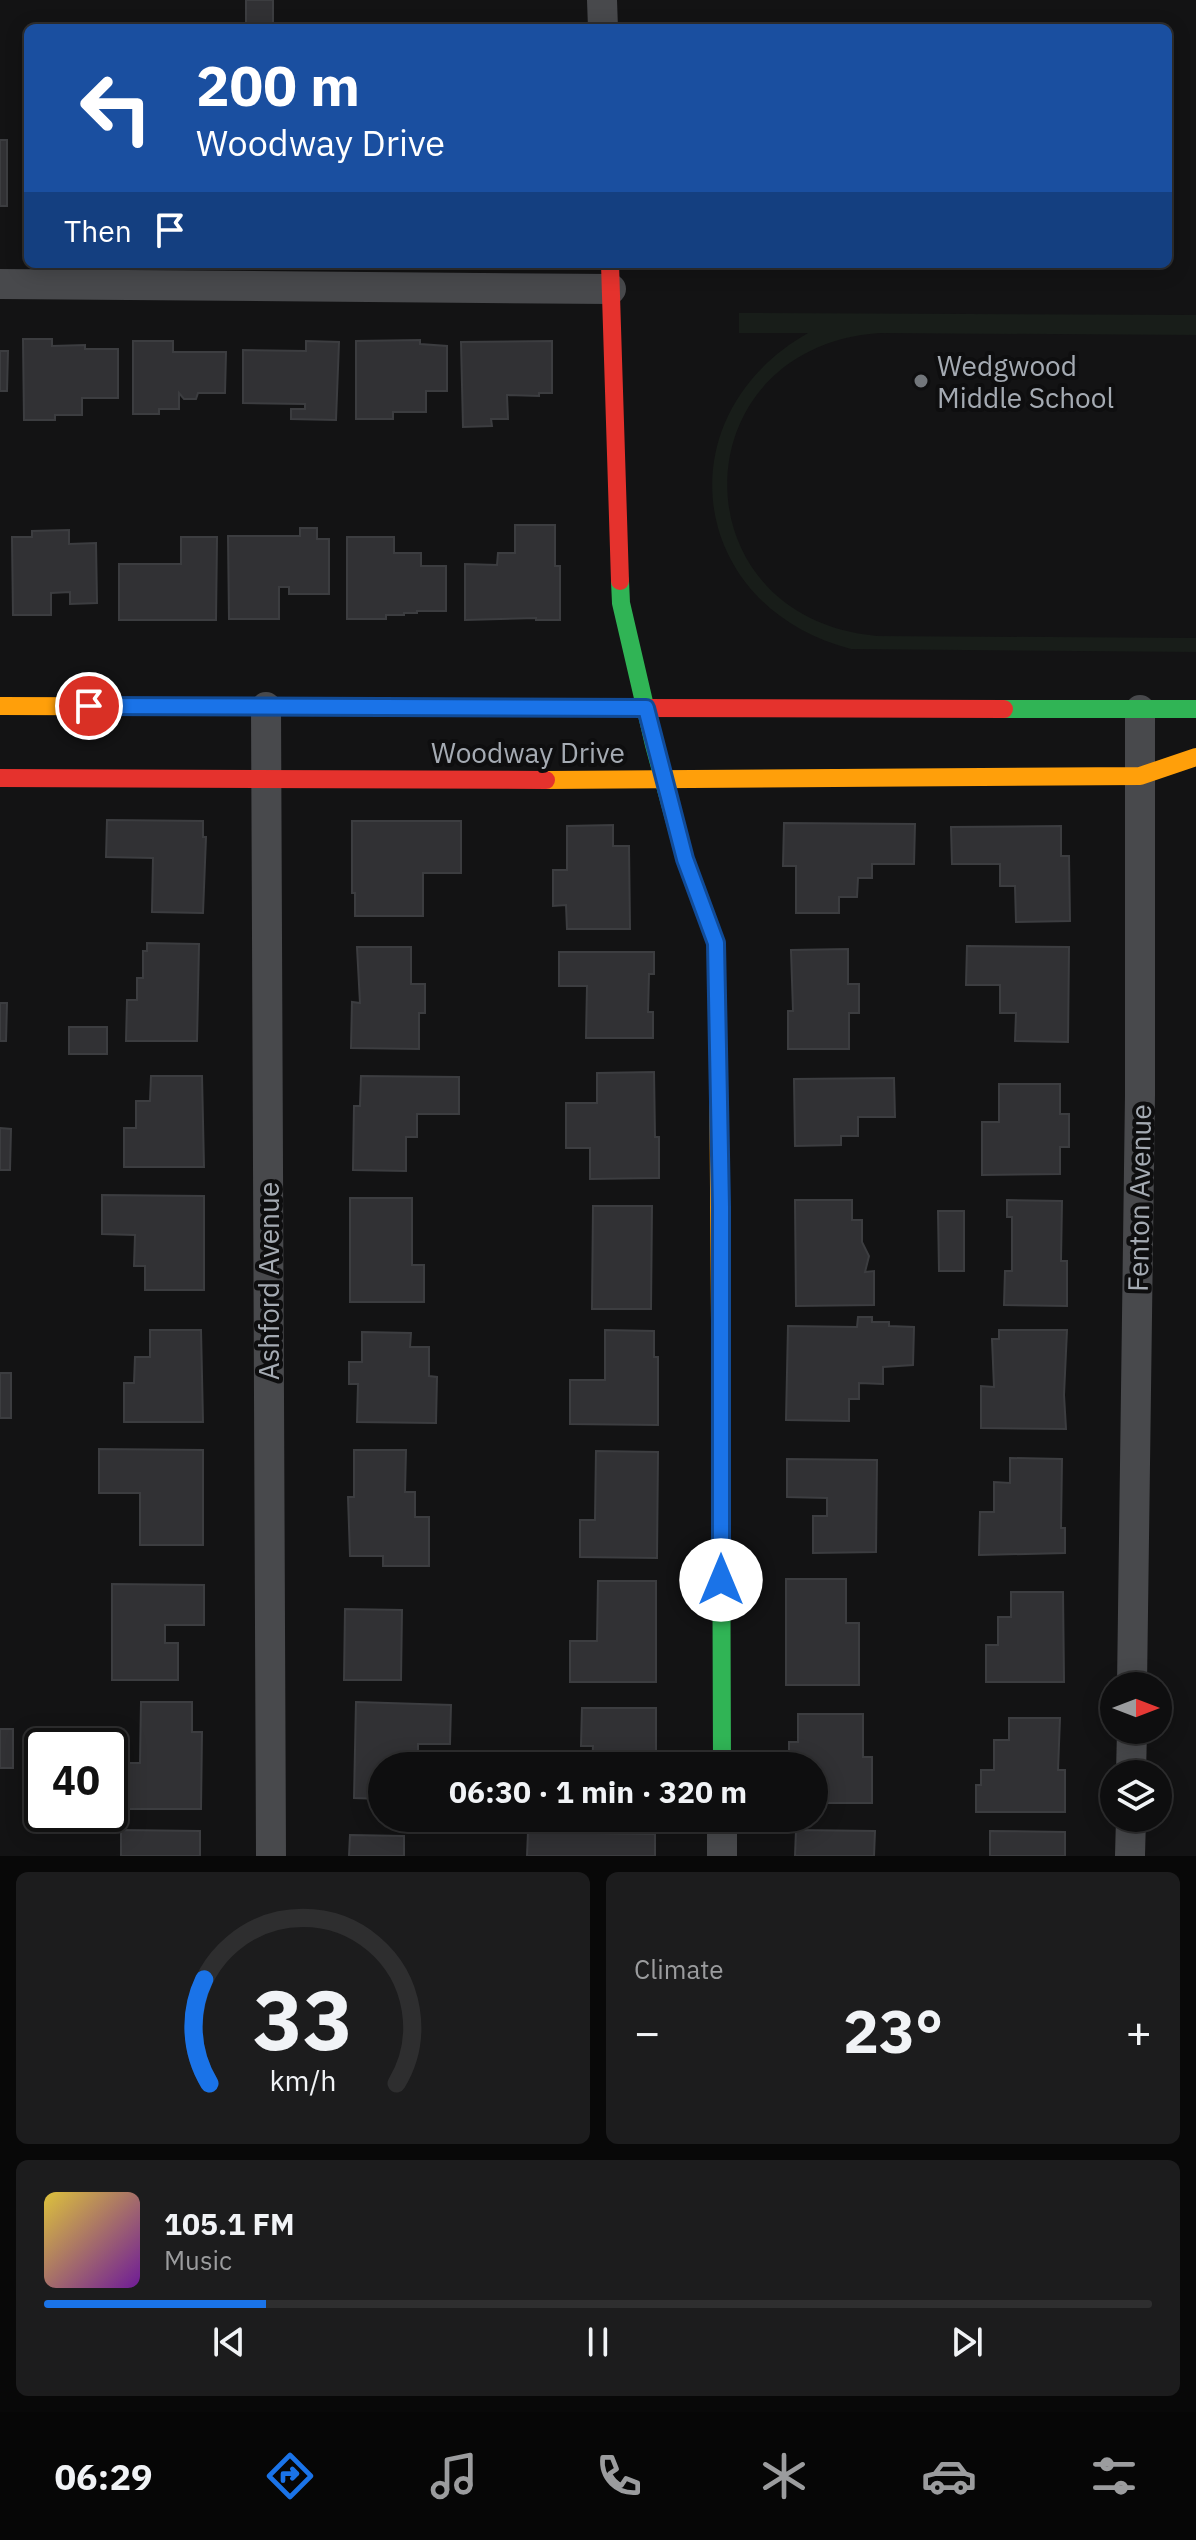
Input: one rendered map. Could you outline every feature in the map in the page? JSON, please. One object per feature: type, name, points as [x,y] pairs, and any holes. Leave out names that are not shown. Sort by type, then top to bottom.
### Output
[{"type":"street","points":[[602,0],[603,24]]},
{"type":"street","points":[[0,284],[610,277],[621,603],[685,859],[716,943],[721,1207],[722,1752]]},
{"type":"street","name":"Woodway Drive","points":[[0,706],[1196,709]]},
{"type":"street","name":"Ashford Avenue","points":[[266,707],[271,1856]]},
{"type":"street","name":"Fenton Avenue","points":[[1132,1672],[1140,1095],[1140,710]]},
{"type":"street","name":"Woodway Drive","points":[[0,778],[664,781],[1140,776],[1196,757]]},
{"type":"street","points":[[722,1832],[722,1856]]},
{"type":"street","points":[[1130,1856],[1131,1832]]},
{"type":"shaded area","points":[[739,313],[1196,315],[1196,335],[879,333],[813,350],[766,384],[737,431],[727,483],[736,536],[764,583],[811,618],[877,636],[1196,638],[1196,652],[851,649],[796,627],[755,594],[727,552],[714,506],[714,458],[730,411],[761,369],[808,333],[739,333]]},
{"type":"building","points":[[246,0],[273,0],[273,24],[246,24]]},
{"type":"building","points":[[0,140],[7,140],[7,206],[0,206]]},
{"type":"building","points":[[23,339],[52,339],[52,346],[85,345],[85,349],[118,349],[118,398],[82,398],[82,415],[55,415],[55,420],[24,420]]},
{"type":"building","points":[[420,340],[420,344],[447,346],[447,391],[426,391],[426,412],[393,412],[393,419],[356,419],[356,341]]},
{"type":"building","points":[[133,341],[173,341],[173,352],[226,352],[225,393],[198,393],[196,399],[184,399],[179,393],[179,409],[159,409],[159,414],[133,414]]},
{"type":"building","points":[[306,341],[339,342],[336,420],[291,419],[291,409],[305,409],[305,404],[243,403],[243,350],[306,351]]},
{"type":"building","points":[[552,341],[552,393],[539,393],[539,396],[507,395],[508,419],[491,419],[492,426],[463,427],[461,342]]},
{"type":"building","points":[[0,351],[8,351],[7,391],[0,391]]},
{"type":"building","points":[[515,525],[555,525],[555,566],[560,566],[560,620],[465,620],[465,564],[497,565],[498,553],[515,553]]},
{"type":"building","points":[[300,528],[317,528],[317,539],[329,539],[329,594],[289,594],[289,587],[279,587],[279,619],[229,619],[228,536],[300,536]]},
{"type":"building","points":[[69,530],[69,544],[96,543],[97,603],[70,604],[70,592],[51,593],[51,615],[13,615],[12,537],[32,537],[32,531]]},
{"type":"building","points":[[181,537],[217,537],[216,620],[119,620],[119,564],[181,564]]},
{"type":"building","points":[[347,537],[394,537],[394,553],[421,553],[421,566],[446,566],[446,611],[386,615],[386,619],[347,619]]},
{"type":"building","points":[[107,820],[203,821],[203,837],[206,837],[203,913],[152,912],[153,858],[106,857]]},
{"type":"building","points":[[352,821],[461,821],[461,873],[423,873],[423,916],[355,916]]},
{"type":"building","points":[[784,823],[915,824],[914,864],[872,864],[872,878],[858,878],[857,897],[839,897],[839,913],[796,913],[796,866],[783,866]]},
{"type":"building","points":[[613,825],[613,846],[629,846],[630,929],[567,929],[566,905],[553,906],[553,870],[567,870],[567,826]]},
{"type":"building","points":[[1061,826],[1061,856],[1069,856],[1070,921],[1016,922],[1015,886],[1000,886],[1000,864],[952,864],[951,827]]},
{"type":"building","points":[[147,943],[199,944],[197,1041],[126,1041],[127,1000],[137,1000],[137,978],[143,978],[143,951],[147,951]]},
{"type":"building","points":[[967,946],[1069,947],[1068,1042],[1015,1041],[1016,1013],[1000,1013],[1000,985],[966,985]]},
{"type":"building","points":[[357,947],[411,947],[411,984],[425,984],[425,1013],[419,1013],[419,1049],[351,1048],[352,1002],[360,1003]]},
{"type":"building","points":[[848,949],[848,984],[859,984],[859,1013],[849,1013],[849,1049],[788,1049],[788,1011],[793,1011],[791,950]]},
{"type":"building","points":[[559,952],[654,952],[654,974],[649,974],[648,1012],[653,1012],[653,1038],[586,1038],[587,986],[559,986]]},
{"type":"building","points":[[0,1003],[7,1003],[6,1041],[0,1041]]},
{"type":"building","points":[[69,1027],[107,1027],[107,1054],[69,1054]]},
{"type":"building","points":[[654,1072],[659,1178],[590,1179],[590,1148],[566,1148],[566,1103],[597,1103],[597,1073]]},
{"type":"building","points":[[151,1076],[202,1076],[204,1167],[124,1167],[124,1128],[136,1128],[136,1101],[150,1101]]},
{"type":"building","points":[[361,1076],[459,1077],[459,1114],[417,1114],[417,1137],[406,1137],[406,1171],[353,1170],[354,1106],[360,1106]]},
{"type":"building","points":[[894,1078],[895,1117],[858,1117],[858,1136],[841,1136],[841,1145],[795,1146],[794,1079]]},
{"type":"building","points":[[999,1084],[1060,1084],[1060,1114],[1069,1114],[1069,1147],[1060,1147],[1060,1174],[982,1175],[982,1122],[999,1122]]},
{"type":"building","points":[[0,1128],[11,1129],[10,1170],[0,1170]]},
{"type":"building","points":[[102,1195],[204,1196],[204,1290],[145,1290],[145,1266],[134,1266],[135,1235],[102,1234]]},
{"type":"building","points":[[350,1198],[412,1198],[412,1265],[424,1265],[424,1302],[350,1302]]},
{"type":"building","points":[[795,1200],[852,1200],[852,1220],[862,1220],[862,1242],[869,1256],[865,1272],[874,1271],[874,1305],[796,1306]]},
{"type":"building","points":[[1007,1200],[1062,1201],[1061,1261],[1067,1261],[1067,1306],[1004,1305],[1005,1271],[1012,1271],[1012,1217],[1007,1217]]},
{"type":"building","points":[[593,1206],[652,1206],[651,1309],[592,1309]]},
{"type":"building","points":[[938,1211],[964,1211],[964,1271],[939,1271]]},
{"type":"building","points":[[858,1317],[872,1317],[872,1322],[889,1322],[889,1326],[914,1327],[913,1365],[883,1367],[883,1384],[859,1383],[859,1399],[849,1399],[849,1421],[786,1420],[788,1326],[857,1327]]},
{"type":"building","points":[[150,1330],[201,1330],[203,1422],[124,1422],[124,1383],[134,1383],[135,1357],[150,1357]]},
{"type":"building","points":[[605,1330],[654,1331],[654,1357],[658,1357],[658,1425],[570,1424],[570,1380],[605,1380]]},
{"type":"building","points":[[999,1330],[1067,1330],[1066,1429],[981,1428],[981,1386],[994,1387],[992,1339],[999,1339]]},
{"type":"building","points":[[362,1332],[411,1333],[410,1347],[429,1347],[429,1376],[437,1377],[436,1423],[357,1422],[358,1384],[349,1384],[349,1362],[362,1362]]},
{"type":"building","points":[[0,1373],[11,1373],[11,1418],[0,1418]]},
{"type":"building","points":[[99,1449],[203,1450],[203,1545],[140,1545],[140,1493],[99,1493]]},
{"type":"building","points":[[354,1450],[406,1450],[405,1492],[415,1492],[415,1517],[429,1517],[429,1566],[383,1566],[383,1556],[350,1556],[348,1497],[354,1497]]},
{"type":"building","points":[[596,1451],[658,1452],[657,1558],[580,1557],[580,1520],[595,1520]]},
{"type":"building","points":[[1010,1458],[1062,1459],[1061,1528],[1065,1528],[1065,1553],[979,1555],[980,1512],[994,1512],[994,1482],[1010,1483]]},
{"type":"building","points":[[787,1459],[877,1460],[876,1552],[813,1553],[813,1516],[827,1516],[827,1498],[787,1497]]},
{"type":"building","points":[[786,1579],[846,1579],[846,1623],[859,1623],[859,1685],[786,1685]]},
{"type":"building","points":[[598,1581],[656,1581],[656,1682],[570,1682],[570,1641],[597,1641]]},
{"type":"building","points":[[112,1584],[204,1585],[204,1625],[165,1625],[165,1643],[178,1643],[178,1680],[112,1680]]},
{"type":"building","points":[[1011,1592],[1063,1592],[1064,1682],[986,1682],[986,1645],[998,1645],[998,1617],[1011,1617]]},
{"type":"building","points":[[345,1609],[402,1610],[401,1680],[344,1680]]},
{"type":"building","points":[[141,1702],[192,1702],[192,1732],[202,1732],[201,1809],[128,1809],[128,1763],[140,1763]]},
{"type":"building","points":[[356,1702],[451,1705],[450,1744],[418,1744],[418,1752],[368,1752],[368,1798],[354,1798]]},
{"type":"building","points":[[582,1708],[656,1708],[656,1752],[593,1752],[593,1746],[581,1746]]},
{"type":"building","points":[[798,1714],[863,1714],[863,1757],[872,1757],[872,1803],[828,1803],[828,1752],[789,1752],[789,1742],[798,1742]]},
{"type":"building","points":[[1009,1718],[1060,1718],[1058,1770],[1065,1770],[1065,1812],[976,1812],[976,1785],[981,1785],[981,1770],[994,1770],[994,1740],[1009,1740]]},
{"type":"building","points":[[0,1729],[13,1729],[13,1768],[0,1768]]},
{"type":"building","points":[[200,1831],[200,1856],[121,1856],[121,1832]]},
{"type":"building","points":[[875,1831],[874,1856],[795,1856],[796,1832]]},
{"type":"building","points":[[990,1831],[1065,1832],[1065,1856],[990,1856]]},
{"type":"building","points":[[528,1832],[655,1834],[655,1856],[527,1856]]},
{"type":"building","points":[[350,1835],[404,1836],[404,1856],[349,1856]]},
{"type":"traffic: fast","points":[[620,581],[621,603],[654,745],[685,859],[716,943],[718,1055]]},
{"type":"traffic: fast","points":[[1004,709],[1196,709]]},
{"type":"traffic: fast","points":[[721,1455],[722,1752]]},
{"type":"traffic: slow","points":[[0,706],[640,708]]},
{"type":"traffic: slow","points":[[546,780],[1140,776],[1196,757]]},
{"type":"traffic: slow","points":[[718,1055],[721,1455]]},
{"type":"traffic: jam","points":[[610,268],[620,581]]},
{"type":"traffic: jam","points":[[640,708],[1004,709]]},
{"type":"traffic: jam","points":[[0,778],[546,780]]},
{"type":"place","name":"Wedgwood Middle School","points":[[921,381]]},
{"type":"route","points":[[89,706],[646,708],[685,859],[716,943],[721,1207],[721,1580]]}]
